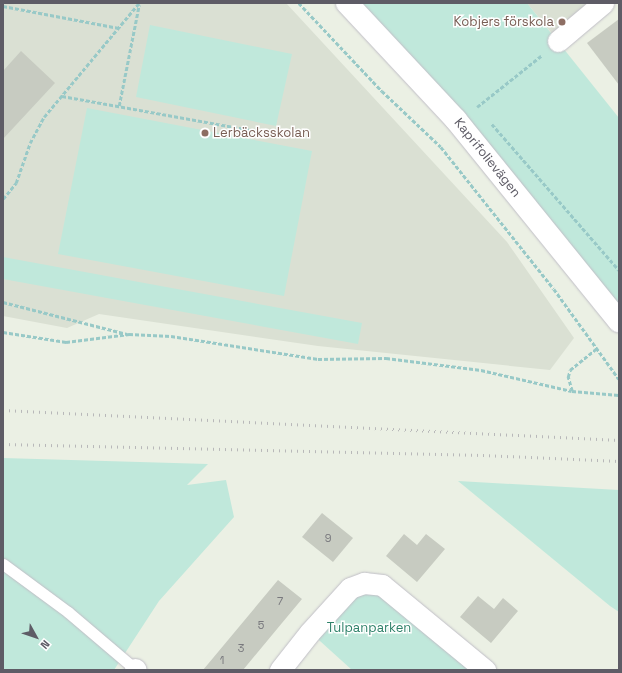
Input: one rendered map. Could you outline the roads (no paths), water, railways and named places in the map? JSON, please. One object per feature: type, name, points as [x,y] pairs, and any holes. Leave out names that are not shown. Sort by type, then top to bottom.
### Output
[{"type":"main road","name":"Kaprifolievägen","points":[[346,3],[456,120],[619,321]]},
{"type":"street","points":[[558,41],[603,3]]},
{"type":"street","points":[[280,670],[310,632],[350,588],[364,583],[382,586],[485,670]]},
{"type":"lane","points":[[3,564],[68,612],[135,670]]},
{"type":"railway","points":[[3,410],[619,440]]},
{"type":"railway","points":[[3,444],[483,455],[619,461]]},
{"type":"place","name":"Kobjers förskola","points":[[562,22]]},
{"type":"place","name":"Lerbäcksskolan","points":[[205,133]]},
{"type":"park label","name":"Tulpanparken","points":[[369,628]]}]
